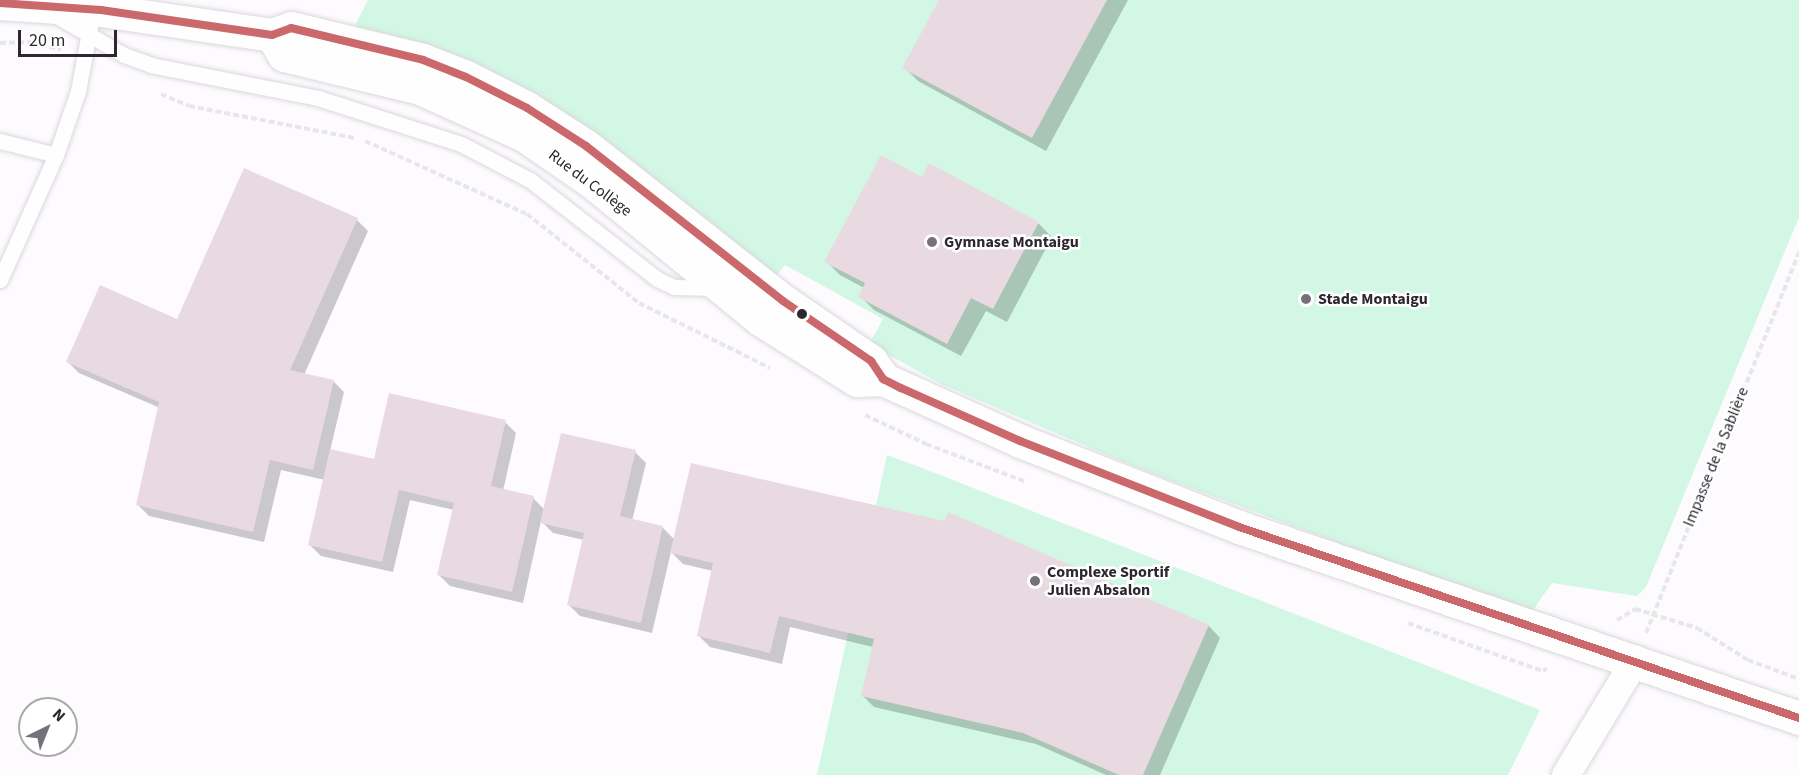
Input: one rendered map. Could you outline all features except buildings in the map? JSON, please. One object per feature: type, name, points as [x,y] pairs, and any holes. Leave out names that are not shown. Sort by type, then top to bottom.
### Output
[{"type":"street","name":"Rue du Collège","points":[[0,3],[37,4],[90,22],[272,36],[291,28],[423,60],[527,108],[586,146],[783,301],[871,361],[883,379]]},
{"type":"street","name":"Rue du Collège","points":[[272,36],[284,55],[420,88],[524,135],[591,181],[767,324],[857,380],[883,379],[1020,441],[1239,527],[1799,718]]},
{"type":"street","points":[[1566,775],[1635,662]]},
{"type":"lane","points":[[0,280],[56,155],[78,90],[90,22],[151,65],[318,98],[461,144],[530,180],[657,279],[674,287],[720,287]]},
{"type":"lane","points":[[0,141],[56,155]]},
{"type":"path","name":"Impasse de la Sablière","points":[[1635,662],[1799,252]]},
{"type":"path","points":[[1607,618],[1616,621],[1635,609],[1697,627],[1748,660],[1799,679]]},
{"type":"green space","name":"Stade Montaigu","points":[[368,0],[1799,0],[1799,217],[1646,587],[1637,596],[1552,583],[1533,610],[1392,563],[1140,469],[941,384],[869,344],[883,319],[785,265],[774,279],[353,29]]},
{"type":"green space","name":"Complexe Sportif Julien Absalon","points":[[887,455],[1540,710],[1508,775],[817,775]]},
{"type":"transit line","points":[[0,3],[101,10],[272,35],[291,28],[423,60],[466,77],[527,108],[586,146],[783,301],[871,361],[883,379],[901,388],[1020,441],[1239,527],[1799,718]]},
{"type":"place","name":"Gymnase Montaigu","points":[[932,242]]},
{"type":"place","name":"Stade Montaigu","points":[[1306,299]]},
{"type":"place","name":"Complexe Sportif Julien Absalon","points":[[1035,581]]}]
